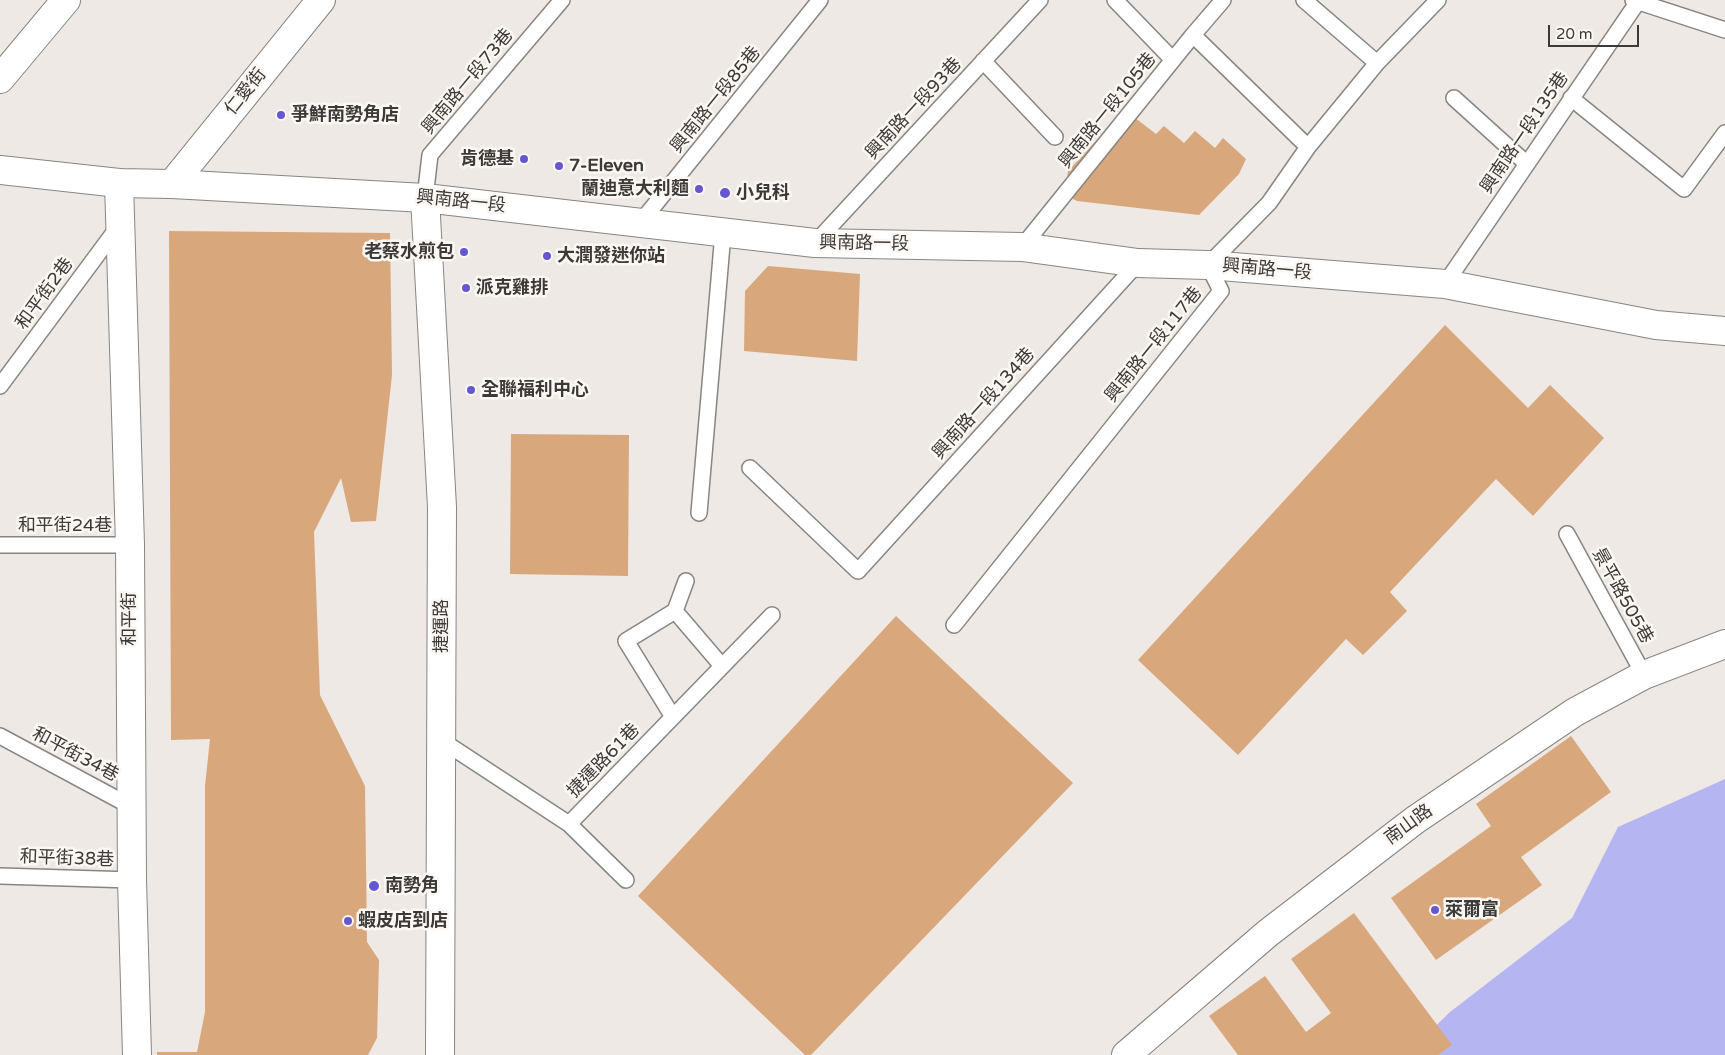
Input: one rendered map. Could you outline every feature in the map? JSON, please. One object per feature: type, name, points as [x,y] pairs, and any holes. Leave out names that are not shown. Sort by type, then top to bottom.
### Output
[{"type":"street","points":[[0,79],[66,0]]},
{"type":"street","name":"仁愛街","points":[[172,184],[321,0]]},
{"type":"street","name":"興南路一段","points":[[0,170],[119,182],[424,198],[815,243],[1022,247],[1138,263],[1208,265],[1445,284],[1656,325],[1725,331]]},
{"type":"street","name":"和平街","points":[[119,182],[130,545],[132,880],[137,1055]]},
{"type":"street","name":"捷運路","points":[[424,198],[442,507],[440,1055]]},
{"type":"street","name":"南山路","points":[[1126,1055],[1268,933],[1415,820],[1575,712],[1644,675],[1725,644]]},
{"type":"lane","name":"興南路一段73巷","points":[[424,198],[430,155],[562,0]]},
{"type":"lane","name":"興南路一段85巷","points":[[640,223],[820,0]]},
{"type":"lane","name":"興南路一段93巷","points":[[815,243],[1040,0]]},
{"type":"lane","points":[[1115,0],[1173,60]]},
{"type":"lane","name":"興南路一段105巷","points":[[1022,247],[1193,34],[1223,0]]},
{"type":"lane","points":[[1304,0],[1377,63]]},
{"type":"lane","name":"興南路一段117巷","points":[[954,625],[1221,291],[1208,265],[1269,203],[1308,147],[1377,63],[1438,0]]},
{"type":"lane","name":"興南路一段135巷","points":[[1445,284],[1635,1],[1725,30]]},
{"type":"lane","points":[[1193,34],[1308,147]]},
{"type":"lane","points":[[984,61],[1055,137]]},
{"type":"lane","points":[[1454,98],[1527,164]]},
{"type":"lane","points":[[1571,98],[1684,189],[1725,133]]},
{"type":"lane","name":"和平街2巷","points":[[0,386],[120,224]]},
{"type":"lane","points":[[699,513],[723,233]]},
{"type":"lane","name":"興南路一段134巷","points":[[750,468],[858,571],[1138,263]]},
{"type":"lane","name":"景平路505巷","points":[[1567,534],[1644,675]]},
{"type":"lane","name":"和平街24巷","points":[[0,545],[130,545]]},
{"type":"lane","points":[[673,717],[626,641],[675,611],[686,581]]},
{"type":"lane","points":[[675,611],[722,666]]},
{"type":"lane","name":"捷運路61巷","points":[[441,740],[569,824],[772,615]]},
{"type":"lane","name":"和平街34巷","points":[[0,736],[132,806]]},
{"type":"lane","points":[[569,824],[626,880]]},
{"type":"lane","name":"和平街38巷","points":[[0,876],[132,880]]},
{"type":"shaded area","points":[[1725,779],[1725,1055],[1406,1055],[1450,1012],[1572,918],[1618,827]]},
{"type":"building","points":[[1125,110],[1156,134],[1164,126],[1184,143],[1195,131],[1215,148],[1223,138],[1246,159],[1239,174],[1199,215],[1073,199],[1066,185],[1068,171]]},
{"type":"building","points":[[169,231],[390,233],[392,375],[376,521],[351,522],[341,478],[314,532],[320,695],[365,786],[367,942],[379,960],[377,1038],[368,1055],[157,1055],[157,1052],[197,1052],[205,1012],[205,786],[210,739],[171,740]]},
{"type":"building","points":[[768,266],[860,274],[857,361],[744,351],[745,291]]},
{"type":"building","points":[[1445,325],[1528,408],[1550,385],[1604,438],[1533,516],[1496,479],[1390,592],[1407,611],[1363,655],[1346,639],[1238,755],[1138,660]]},
{"type":"building","points":[[511,434],[629,435],[628,576],[510,574]]},
{"type":"building","points":[[896,616],[1073,783],[811,1055],[805,1055],[638,896]]},
{"type":"building","points":[[1571,736],[1611,792],[1521,857],[1542,885],[1436,960],[1391,898],[1491,826],[1476,804]]},
{"type":"building","points":[[1354,913],[1452,1045],[1438,1055],[1238,1055],[1209,1016],[1265,976],[1306,1032],[1331,1013],[1291,959]]},
{"type":"place","name":"爭鮮南勢角店","points":[[281,115]]},
{"type":"place","name":"肯德基","points":[[524,159]]},
{"type":"place","name":"7-Eleven","points":[[559,166]]},
{"type":"place","name":"蘭迪意大利麵","points":[[699,189]]},
{"type":"place","name":"小兒科","points":[[725,193]]},
{"type":"place","name":"老蔡水煎包","points":[[464,252]]},
{"type":"place","name":"大潤發迷你站","points":[[547,256]]},
{"type":"place","name":"派克雞排","points":[[466,288]]},
{"type":"place","name":"全聯福利中心","points":[[471,390]]},
{"type":"place","name":"南勢角","points":[[374,886]]},
{"type":"place","name":"萊爾富","points":[[1435,910]]},
{"type":"place","name":"蝦皮店到店","points":[[348,921]]}]
